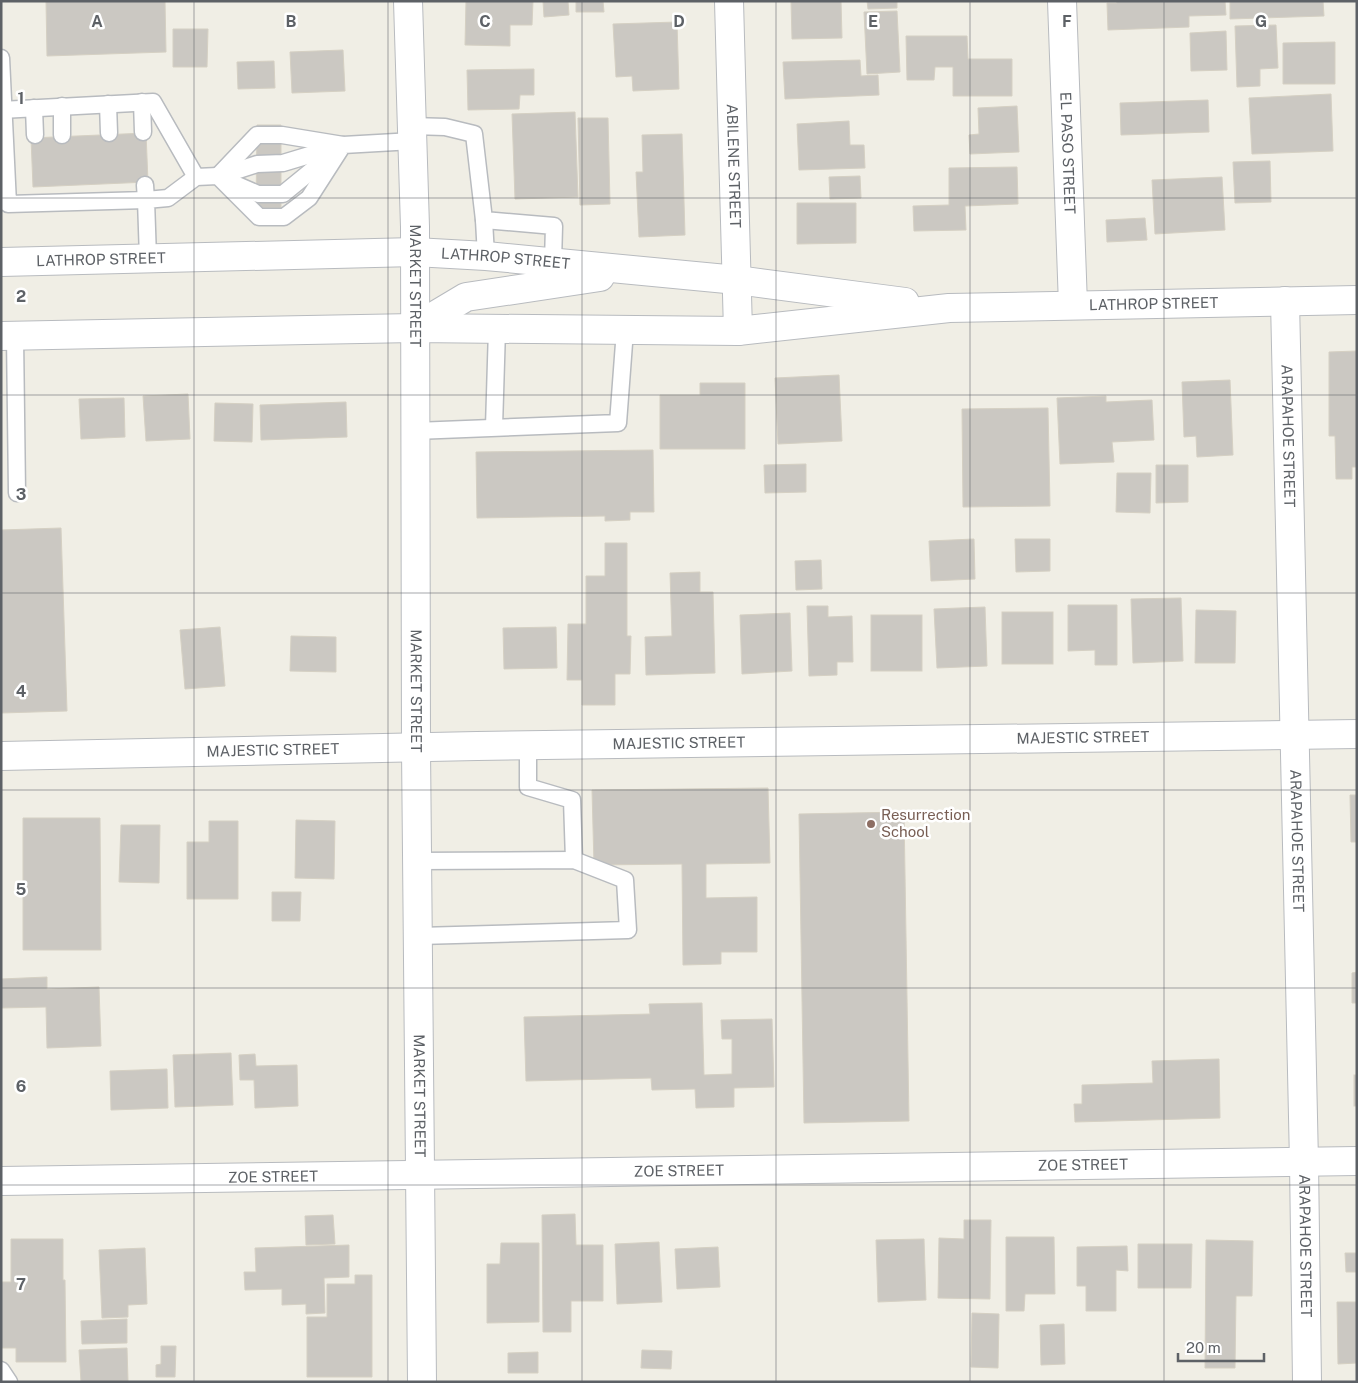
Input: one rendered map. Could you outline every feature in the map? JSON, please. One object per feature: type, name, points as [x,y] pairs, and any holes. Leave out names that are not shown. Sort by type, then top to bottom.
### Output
[{"type":"street","name":"MARKET STREET","points":[[408,1],[415,252],[416,748],[422,1382]]},
{"type":"street","name":"ABILENE STREET","points":[[730,1],[738,331]]},
{"type":"street","name":"EL PASO STREET","points":[[1062,1],[1073,305]]},
{"type":"street","name":"LATHROP STREET","points":[[1,262],[415,252],[486,256],[736,280],[949,308]]},
{"type":"street","points":[[414,328],[466,297],[640,270]]},
{"type":"street","name":"LATHROP STREET","points":[[8,336],[414,328],[738,331],[949,308],[1357,300]]},
{"type":"street","name":"ARAPAHOE STREET","points":[[1285,301],[1307,1382]]},
{"type":"street","name":"MAJESTIC STREET","points":[[1,756],[1357,734]]},
{"type":"street","name":"ZOE STREET","points":[[1,1182],[1357,1161]]},
{"type":"lane","points":[[1,58],[8,204],[38,196],[111,193],[145,192],[168,198],[196,177],[218,176],[257,164],[283,163],[343,145],[445,128],[474,134],[484,220],[486,256]]},
{"type":"lane","points":[[142,102],[142,132]]},
{"type":"lane","points":[[3,110],[154,102],[196,177]]},
{"type":"lane","points":[[108,104],[109,132]]},
{"type":"lane","points":[[62,106],[62,135]]},
{"type":"lane","points":[[34,108],[35,136]]},
{"type":"lane","points":[[218,176],[257,135],[282,134],[343,145]]},
{"type":"lane","points":[[218,176],[258,217],[284,217],[309,198],[343,145]]},
{"type":"lane","points":[[218,176],[258,194],[283,194],[343,145]]},
{"type":"lane","points":[[145,192],[148,258]]},
{"type":"lane","points":[[484,220],[554,226],[553,262]]},
{"type":"lane","points":[[494,428],[497,329]]},
{"type":"lane","points":[[415,430],[618,423],[625,330]]},
{"type":"lane","points":[[8,336],[17,493]]},
{"type":"lane","points":[[528,746],[528,787],[572,800],[574,860]]},
{"type":"lane","points":[[418,861],[574,860],[625,880],[628,930],[419,936]]},
{"type":"lane","points":[[1,1370],[8,1382]]},
{"type":"building","points":[[46,1],[165,1],[166,52],[47,56]]},
{"type":"building","points":[[466,1],[533,1],[532,25],[510,25],[510,46],[465,45]]},
{"type":"building","points":[[543,1],[568,1],[569,15],[544,17]]},
{"type":"building","points":[[576,1],[603,1],[604,12],[576,12]]},
{"type":"building","points":[[791,1],[841,1],[842,38],[792,39]]},
{"type":"building","points":[[867,1],[897,1],[897,8],[868,9]]},
{"type":"building","points":[[1116,1],[1225,1],[1226,15],[1189,16],[1189,27],[1108,30],[1107,3],[1117,3]]},
{"type":"building","points":[[1230,1],[1323,1],[1324,16],[1230,19]]},
{"type":"building","points":[[897,11],[900,72],[867,74],[864,12]]},
{"type":"building","points":[[677,22],[679,89],[633,91],[632,76],[616,77],[613,24]]},
{"type":"building","points":[[1276,25],[1278,68],[1260,69],[1260,86],[1237,87],[1235,26]]},
{"type":"building","points":[[173,29],[208,29],[207,67],[173,67]]},
{"type":"building","points":[[1226,31],[1227,70],[1191,71],[1190,33]]},
{"type":"building","points":[[906,36],[967,36],[968,59],[1012,59],[1012,96],[953,96],[953,67],[935,67],[934,80],[907,80]]},
{"type":"building","points":[[1335,42],[1335,84],[1283,84],[1283,43]]},
{"type":"building","points":[[343,50],[345,91],[292,93],[290,52]]},
{"type":"building","points":[[860,60],[861,76],[878,75],[879,95],[785,99],[783,62]]},
{"type":"building","points":[[274,61],[275,88],[238,89],[237,62]]},
{"type":"building","points":[[534,69],[534,95],[520,95],[519,109],[468,110],[467,70]]},
{"type":"building","points":[[1331,94],[1333,151],[1252,154],[1249,98]]},
{"type":"building","points":[[1208,100],[1209,132],[1121,135],[1120,103]]},
{"type":"building","points":[[1017,106],[1019,152],[970,154],[969,135],[979,134],[978,108]]},
{"type":"building","points":[[575,112],[578,197],[515,199],[512,114]]},
{"type":"building","points":[[578,118],[608,118],[610,204],[580,205]]},
{"type":"building","points":[[849,121],[850,145],[864,145],[865,168],[799,170],[797,124]]},
{"type":"building","points":[[257,125],[281,125],[281,208],[256,208]]},
{"type":"building","points":[[146,133],[148,182],[33,187],[31,138]]},
{"type":"building","points":[[682,134],[685,235],[639,237],[636,172],[643,172],[642,135]]},
{"type":"building","points":[[1270,161],[1271,202],[1235,203],[1233,162]]},
{"type":"building","points":[[1017,167],[1018,204],[965,206],[966,230],[914,231],[913,206],[949,205],[949,168]]},
{"type":"building","points":[[860,176],[861,198],[830,199],[829,177]]},
{"type":"building","points":[[1222,177],[1225,230],[1155,234],[1152,180]]},
{"type":"building","points":[[797,203],[856,203],[856,243],[797,244]]},
{"type":"building","points":[[1145,218],[1147,240],[1107,242],[1106,220]]},
{"type":"building","points":[[1357,351],[1357,467],[1352,467],[1352,479],[1336,479],[1335,436],[1329,436],[1329,352]]},
{"type":"building","points":[[839,375],[842,441],[778,444],[775,378]]},
{"type":"building","points":[[1230,380],[1233,455],[1197,457],[1196,436],[1184,437],[1182,382]]},
{"type":"building","points":[[700,383],[745,383],[745,449],[660,449],[660,395],[700,395]]},
{"type":"building","points":[[188,394],[190,439],[146,441],[143,396]]},
{"type":"building","points":[[1106,396],[1106,402],[1152,400],[1154,440],[1112,442],[1114,462],[1060,464],[1057,398]]},
{"type":"building","points":[[124,398],[125,437],[81,439],[79,399]]},
{"type":"building","points":[[346,402],[347,437],[261,440],[260,405]]},
{"type":"building","points":[[215,403],[253,404],[252,442],[214,441]]},
{"type":"building","points":[[1048,408],[1050,506],[963,507],[962,409]]},
{"type":"building","points":[[653,450],[654,512],[630,512],[630,520],[605,521],[605,516],[477,518],[476,452]]},
{"type":"building","points":[[806,464],[806,492],[765,493],[764,465]]},
{"type":"building","points":[[1156,465],[1188,465],[1188,502],[1156,503]]},
{"type":"building","points":[[1117,473],[1151,473],[1150,513],[1116,512]]},
{"type":"building","points":[[61,528],[67,711],[1,713],[1,530]]},
{"type":"building","points":[[974,539],[975,579],[931,581],[929,541]]},
{"type":"building","points":[[1015,539],[1050,539],[1050,571],[1016,572]]},
{"type":"building","points":[[605,543],[627,543],[627,636],[631,636],[630,674],[615,674],[615,705],[582,705],[582,680],[567,680],[568,624],[586,624],[586,576],[605,576]]},
{"type":"building","points":[[821,560],[822,589],[796,590],[795,561]]},
{"type":"building","points":[[700,572],[700,592],[713,592],[715,673],[646,675],[645,637],[672,636],[670,573]]},
{"type":"building","points":[[1181,598],[1183,661],[1133,663],[1131,599]]},
{"type":"building","points":[[1068,605],[1117,605],[1117,665],[1095,665],[1095,650],[1068,651]]},
{"type":"building","points":[[807,606],[828,606],[828,617],[852,616],[853,662],[837,662],[837,675],[809,676]]},
{"type":"building","points":[[985,607],[987,666],[937,668],[934,609]]},
{"type":"building","points":[[1196,610],[1236,611],[1235,663],[1195,663]]},
{"type":"building","points":[[1002,612],[1053,612],[1053,664],[1002,664]]},
{"type":"building","points":[[790,613],[792,671],[742,674],[740,615]]},
{"type":"building","points":[[871,615],[922,615],[922,671],[871,671]]},
{"type":"building","points":[[220,627],[225,686],[185,689],[180,630]]},
{"type":"building","points":[[556,627],[557,668],[504,669],[503,628]]},
{"type":"building","points":[[291,636],[336,637],[336,672],[290,671]]},
{"type":"building","points":[[768,788],[770,863],[706,864],[706,898],[757,897],[757,952],[721,952],[721,964],[683,965],[682,864],[594,865],[592,790]]},
{"type":"building","points":[[1350,795],[1357,795],[1357,842],[1351,842]]},
{"type":"building","points":[[904,812],[909,1121],[804,1123],[799,814]]},
{"type":"building","points":[[23,818],[100,818],[101,950],[23,950]]},
{"type":"building","points":[[296,820],[335,821],[334,879],[295,878]]},
{"type":"building","points":[[209,821],[238,821],[238,899],[187,899],[187,842],[209,842]]},
{"type":"building","points":[[121,825],[160,825],[159,883],[119,882]]},
{"type":"building","points":[[272,892],[301,892],[300,921],[272,921]]},
{"type":"building","points":[[1357,972],[1357,1003],[1352,1003],[1352,973]]},
{"type":"building","points":[[47,977],[47,989],[99,987],[101,1046],[47,1048],[46,1007],[1,1008],[1,979]]},
{"type":"building","points":[[702,1003],[704,1075],[732,1074],[732,1039],[722,1039],[721,1020],[772,1019],[774,1087],[734,1088],[734,1107],[696,1108],[695,1089],[652,1090],[651,1078],[526,1081],[524,1017],[650,1014],[649,1004]]},
{"type":"building","points":[[231,1053],[233,1105],[175,1107],[173,1055]]},
{"type":"building","points":[[255,1054],[256,1066],[297,1065],[298,1106],[255,1108],[254,1080],[240,1080],[239,1055]]},
{"type":"building","points":[[1219,1059],[1220,1118],[1075,1122],[1074,1104],[1082,1104],[1082,1085],[1153,1083],[1152,1061]]},
{"type":"building","points":[[167,1069],[168,1108],[111,1110],[110,1071]]},
{"type":"building","points":[[1354,1075],[1357,1075],[1357,1106],[1354,1106]]},
{"type":"building","points":[[575,1214],[576,1245],[603,1245],[603,1301],[571,1301],[571,1332],[543,1332],[542,1215]]},
{"type":"building","points":[[333,1215],[335,1244],[306,1245],[305,1216]]},
{"type":"building","points":[[964,1220],[991,1220],[990,1299],[938,1298],[939,1238],[964,1239]]},
{"type":"building","points":[[1006,1237],[1054,1237],[1055,1294],[1025,1294],[1024,1311],[1006,1311]]},
{"type":"building","points":[[11,1239],[63,1239],[66,1362],[16,1362],[16,1348],[1,1348],[1,1282],[11,1282]]},
{"type":"building","points":[[924,1239],[926,1300],[878,1302],[876,1240]]},
{"type":"building","points":[[1206,1240],[1253,1241],[1252,1296],[1236,1296],[1235,1368],[1205,1368]]},
{"type":"building","points":[[659,1242],[662,1302],[617,1304],[615,1244]]},
{"type":"building","points":[[501,1243],[539,1243],[539,1322],[487,1323],[487,1264],[500,1264]]},
{"type":"building","points":[[1138,1244],[1192,1244],[1191,1288],[1138,1288]]},
{"type":"building","points":[[349,1245],[349,1277],[324,1278],[325,1313],[306,1314],[306,1304],[282,1305],[282,1289],[245,1290],[244,1272],[256,1272],[255,1248]]},
{"type":"building","points":[[1127,1246],[1128,1271],[1116,1270],[1116,1311],[1086,1311],[1086,1286],[1077,1286],[1077,1247]]},
{"type":"building","points":[[718,1247],[720,1287],[677,1289],[675,1249]]},
{"type":"building","points":[[145,1248],[147,1304],[128,1305],[128,1317],[102,1318],[99,1250]]},
{"type":"building","points":[[1345,1253],[1357,1253],[1357,1272],[1346,1272]]},
{"type":"building","points":[[355,1275],[372,1275],[372,1377],[307,1377],[307,1317],[327,1317],[327,1284],[355,1284]]},
{"type":"building","points":[[1337,1302],[1357,1302],[1357,1363],[1338,1364]]},
{"type":"building","points":[[972,1313],[999,1314],[998,1368],[971,1367]]},
{"type":"building","points":[[127,1319],[127,1343],[82,1344],[81,1321]]},
{"type":"building","points":[[1064,1324],[1065,1364],[1041,1365],[1040,1325]]},
{"type":"building","points":[[161,1346],[176,1346],[175,1377],[156,1377],[156,1365],[161,1364]]},
{"type":"building","points":[[127,1348],[128,1381],[81,1382],[79,1350]]},
{"type":"building","points":[[642,1350],[672,1351],[671,1369],[641,1368]]},
{"type":"building","points":[[538,1352],[538,1373],[508,1373],[508,1353]]},
{"type":"place","name":"Resurrection School","points":[[871,824]]}]
